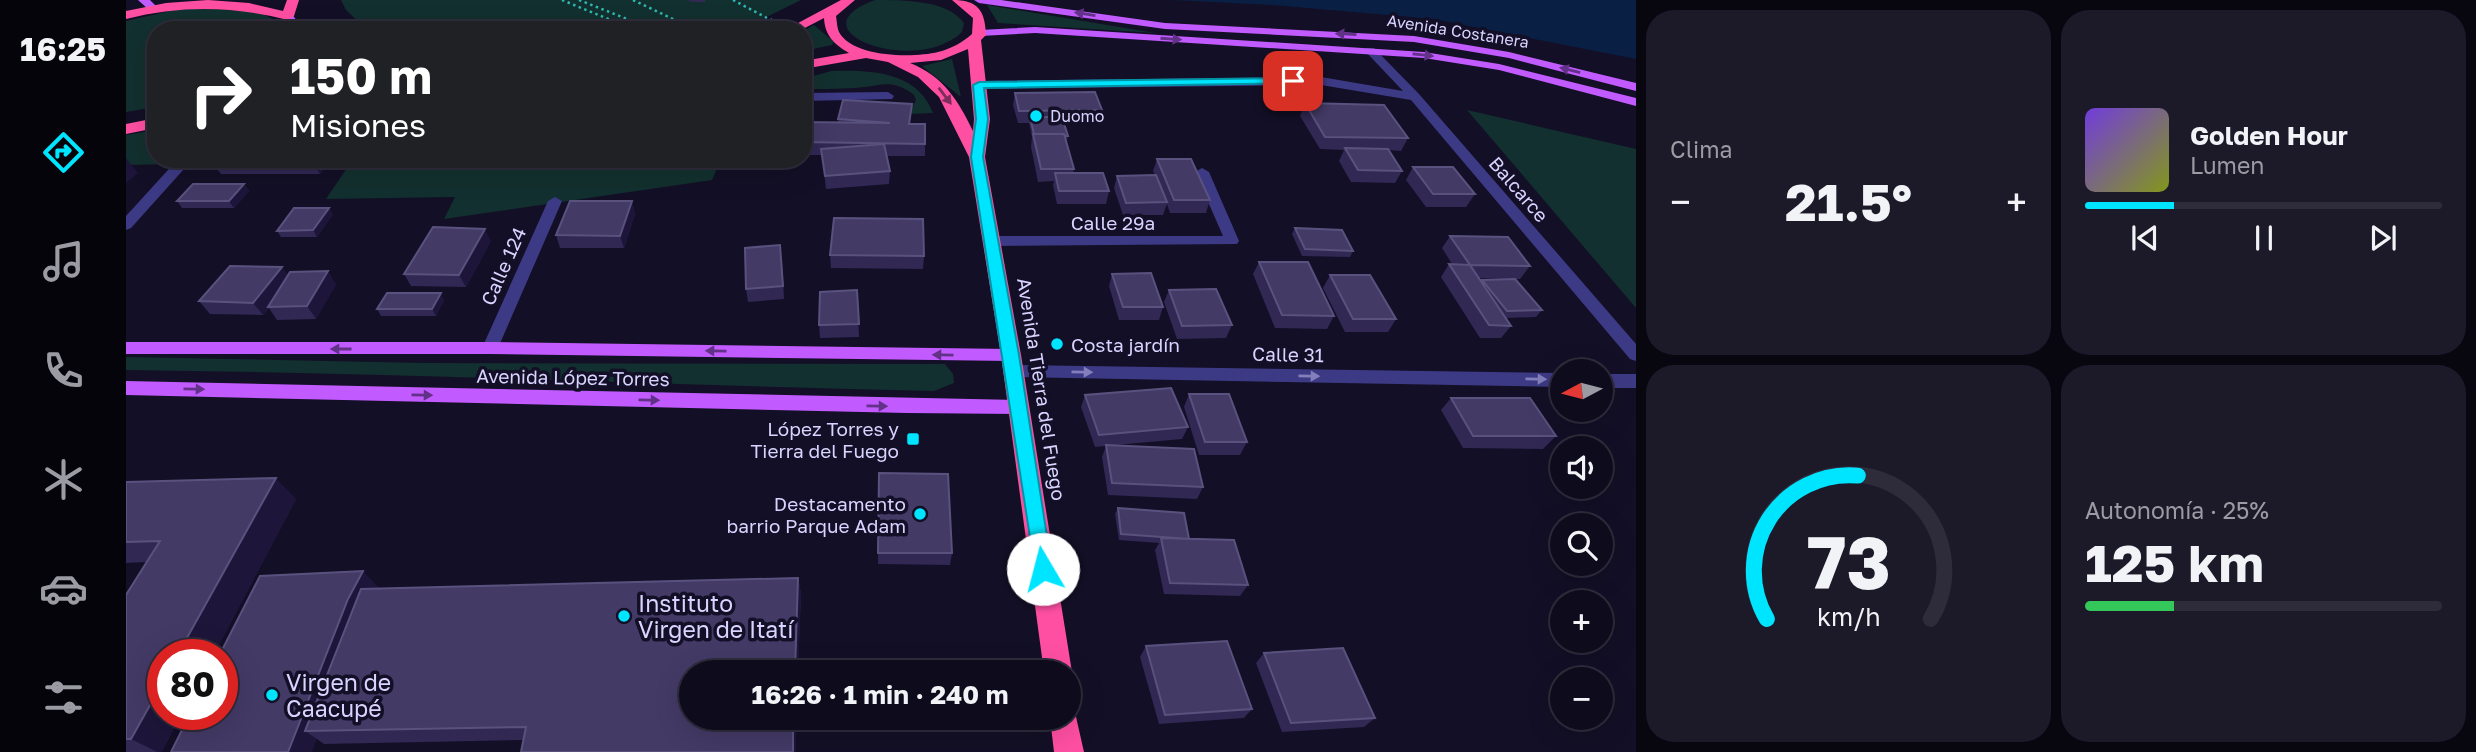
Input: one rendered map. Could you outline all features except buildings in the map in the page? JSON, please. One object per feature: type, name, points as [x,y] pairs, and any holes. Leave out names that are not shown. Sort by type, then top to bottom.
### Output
[{"type":"highway","points":[[126,15],[147,4],[183,2],[245,3],[270,8],[288,16],[293,0]]},
{"type":"highway","points":[[844,3],[830,15],[828,26],[834,37],[847,47],[866,55],[890,59],[940,56],[960,49],[977,36],[979,18],[970,7],[958,0]]},
{"type":"highway","points":[[808,21],[844,3]]},
{"type":"highway","name":"Avenida Tierra del Fuego","points":[[977,36],[982,119],[977,157]]},
{"type":"highway","points":[[812,63],[866,55]]},
{"type":"highway","name":"Avenida Tierra del Fuego","points":[[890,59],[930,78],[944,93],[977,157],[993,241],[1056,660]]},
{"type":"highway","points":[[126,129],[147,125]]},
{"type":"highway","points":[[1066,730],[1069,752]]},
{"type":"main road","name":"Avenida Costanera","points":[[979,0],[1165,26],[1414,39],[1508,55],[1636,87]]},
{"type":"main road","points":[[288,16],[292,21]]},
{"type":"main road","name":"Avenida Costanera","points":[[977,36],[1035,30],[1424,55],[1499,67],[1636,102]]},
{"type":"main road","name":"Avenida López Torres","points":[[126,348],[491,348],[1012,363]]},
{"type":"main road","name":"Avenida López Torres","points":[[126,388],[1018,407]]},
{"type":"street","name":"Balcarce","points":[[1370,50],[1415,97],[1636,355]]},
{"type":"street","points":[[979,85],[1321,81],[1415,97]]},
{"type":"street","points":[[812,97],[888,96]]},
{"type":"street","points":[[126,225],[179,168]]},
{"type":"street","name":"Calle 29a","points":[[993,241],[1232,241],[1202,172]]},
{"type":"street","name":"Calle 124","points":[[491,348],[555,201]]},
{"type":"street","name":"Calle 31","points":[[1012,363],[1550,380]]},
{"type":"street","points":[[1614,381],[1636,381]]},
{"type":"path","points":[[562,0],[613,21]]},
{"type":"path","points":[[579,0],[632,21]]},
{"type":"path","points":[[633,0],[677,21]]},
{"type":"path","points":[[733,0],[766,18]]},
{"type":"green space","points":[[341,0],[801,0],[758,21],[358,21],[346,10]]},
{"type":"green space","points":[[875,0],[912,1],[947,10],[957,15],[964,23],[962,32],[942,45],[917,50],[892,50],[869,44],[853,36],[846,24],[852,12]]},
{"type":"green space","points":[[987,5],[1155,33],[998,23]]},
{"type":"green space","points":[[222,6],[256,11],[277,21],[147,21],[147,108],[126,112],[126,21],[179,9]]},
{"type":"green space","points":[[812,26],[834,42],[832,45],[812,49]]},
{"type":"green space","points":[[952,59],[961,97],[922,66]]},
{"type":"green space","points":[[831,71],[862,71],[891,76],[916,89],[926,99],[933,113],[909,114],[916,100],[914,95],[898,86],[885,84],[812,89],[812,76]]},
{"type":"green space","points":[[1467,110],[1636,149],[1636,308]]},
{"type":"green space","points":[[147,132],[147,165],[126,165],[126,135]]},
{"type":"green space","points":[[347,168],[717,168],[712,180],[444,219],[455,197],[326,199]]},
{"type":"green space","points":[[126,357],[426,363],[945,364],[953,374],[954,383],[934,391],[126,370]]},
{"type":"water","points":[[1172,0],[1636,0],[1636,59],[1433,19],[1273,5]]},
{"type":"place","name":"Duomo","points":[[1036,116]]},
{"type":"place","name":"Costa jardín","points":[[1057,344]]},
{"type":"place","name":"López Torres y Tierra del Fuego","points":[[913,439]]},
{"type":"place","name":"Destacamento barrio Parque Adam","points":[[920,514]]},
{"type":"place","name":"Instituto Virgen de Itatí","points":[[624,616]]},
{"type":"place","name":"Virgen de Caacupé","points":[[272,695]]},
{"type":"route","points":[[1043,569],[993,241],[977,157],[982,119],[979,85],[1293,81]]}]
